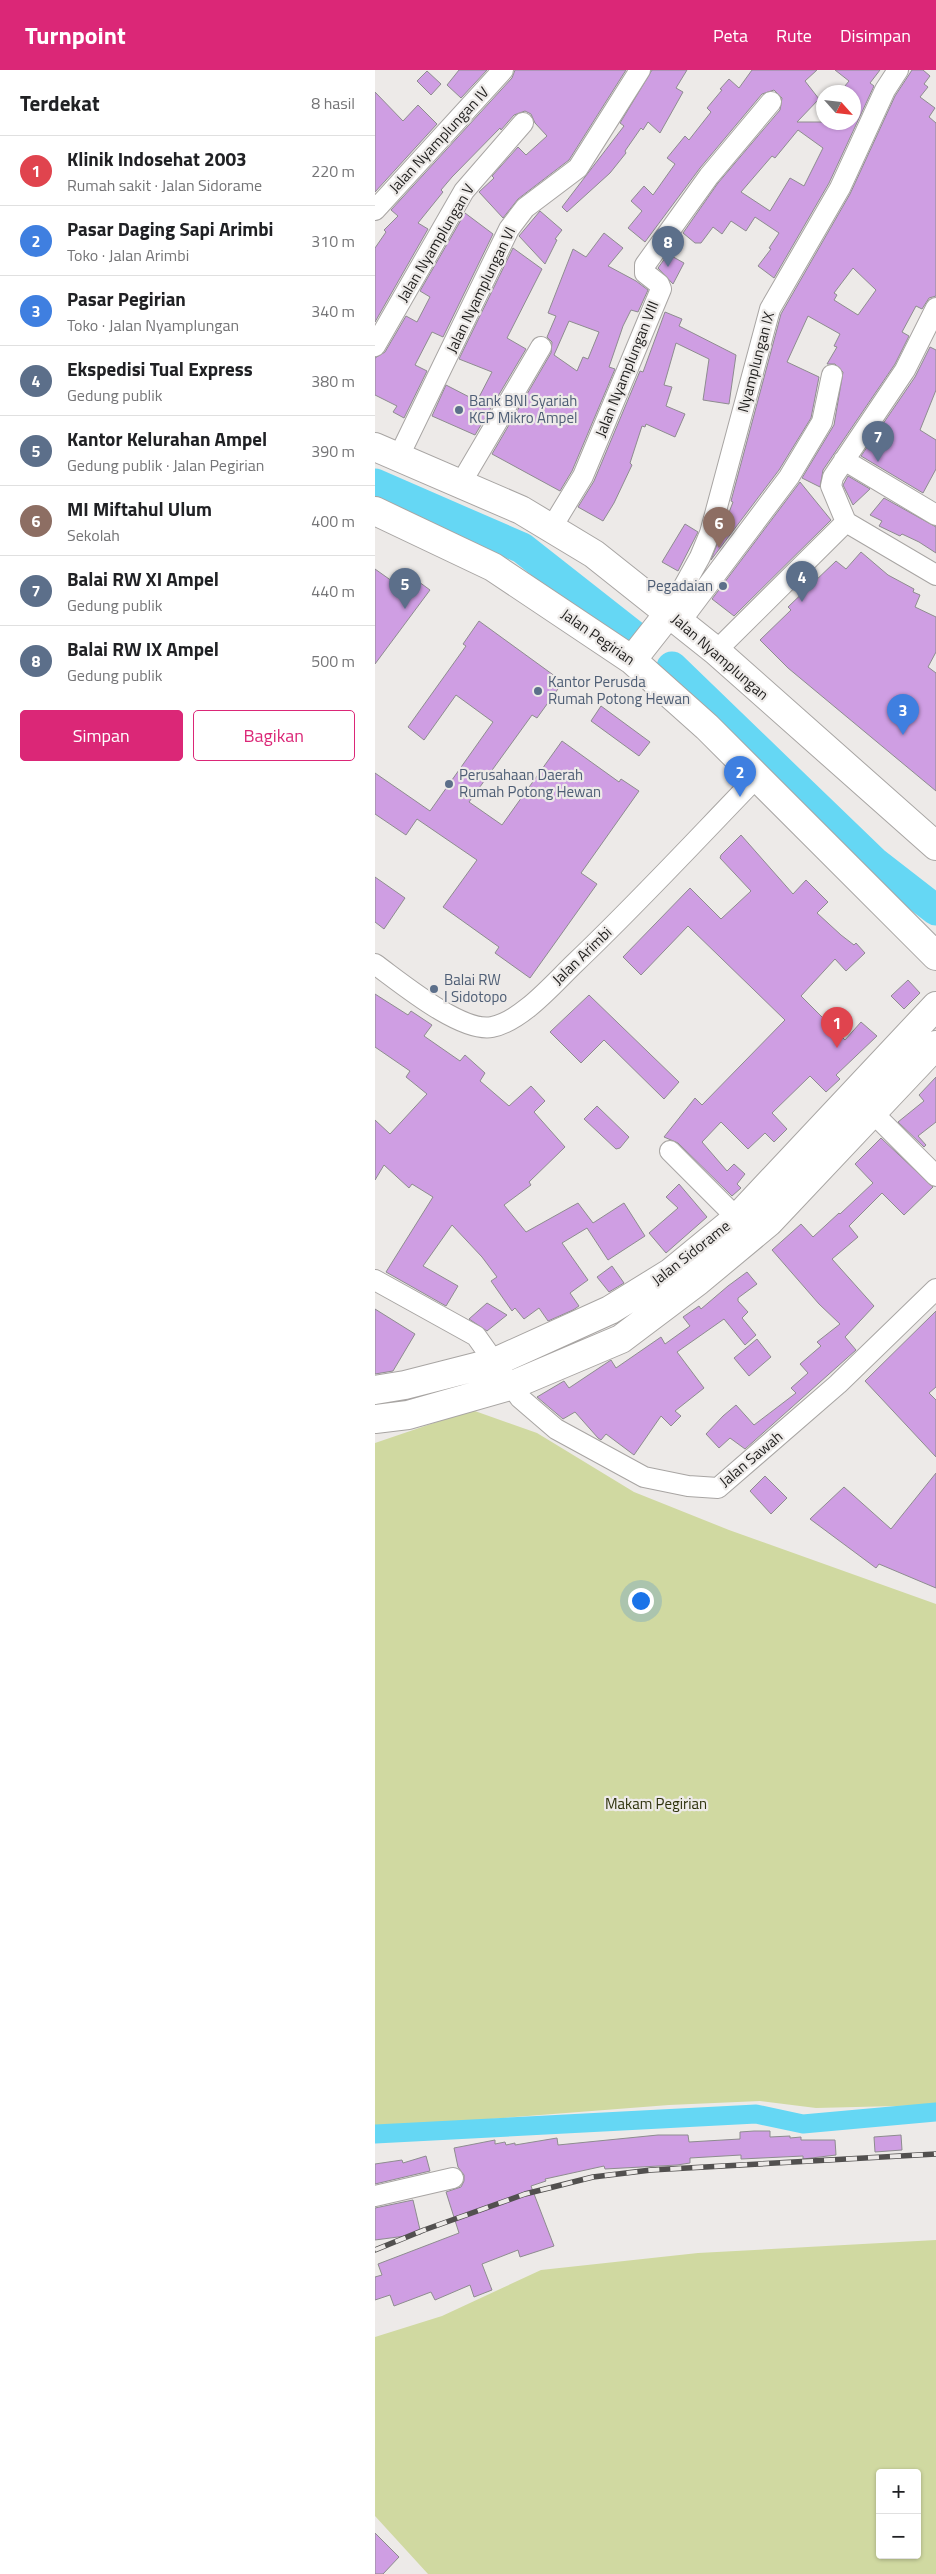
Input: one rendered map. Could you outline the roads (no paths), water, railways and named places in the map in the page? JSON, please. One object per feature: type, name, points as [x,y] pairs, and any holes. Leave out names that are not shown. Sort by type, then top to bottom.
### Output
[{"type":"main road","name":"Jalan Nyamplungan","points":[[387,451],[461,483],[552,527],[594,554],[675,617],[936,846]]},
{"type":"main road","name":"Jalan Pegirian","points":[[375,511],[493,567],[632,660],[707,727],[936,956]]},
{"type":"main road","points":[[632,660],[675,617]]},
{"type":"main road","name":"Jalan Sidorame","points":[[375,1390],[405,1385],[495,1362],[610,1310],[670,1273],[737,1218],[936,1006]]},
{"type":"main road","name":"Jalan Sidorame","points":[[375,1419],[408,1415],[511,1386],[621,1339],[769,1222],[936,1045]]},
{"type":"street","name":"Jalan Nyamplungan IV","points":[[375,210],[503,70]]},
{"type":"street","name":"Jalan Nyamplungan VI","points":[[387,451],[509,229],[525,208],[578,168],[640,70]]},
{"type":"street","name":"Nyamplungan IX","points":[[675,617],[710,533],[770,309],[840,188],[885,90],[898,70]]},
{"type":"street","name":"Jalan Nyamplungan VIII","points":[[552,527],[583,476],[661,289],[659,284],[645,272],[645,265],[709,176],[771,102]]},
{"type":"street","name":"Jalan Nyamplungan V","points":[[375,346],[464,191],[523,123]]},
{"type":"street","points":[[936,308],[905,370],[833,477],[831,486],[846,522],[936,575]]},
{"type":"street","points":[[461,483],[541,347]]},
{"type":"street","points":[[675,617],[789,476],[823,422],[832,375]]},
{"type":"street","points":[[844,460],[936,515]]},
{"type":"street","points":[[715,652],[846,522]]},
{"type":"street","name":"Jalan Arimbi","points":[[375,964],[432,1005],[471,1026],[492,1027],[509,1021],[531,1005],[615,925],[757,777]]},
{"type":"street","points":[[871,1112],[936,1176]]},
{"type":"street","points":[[669,1151],[737,1218]]},
{"type":"street","name":"Jalan Sawah","points":[[375,1280],[476,1336],[520,1398],[556,1429],[644,1477],[688,1486],[718,1488],[838,1384],[936,1289]]},
{"type":"street","points":[[375,2196],[453,2178]]},
{"type":"waterway","points":[[375,484],[522,548],[639,640]]},
{"type":"waterway","points":[[672,667],[874,862],[936,910]]},
{"type":"waterway","points":[[375,2134],[756,2114],[803,2124],[936,2112]]},
{"type":"railway","points":[[375,2250],[424,2230],[525,2194],[593,2177],[651,2170],[936,2154]]},
{"type":"place","name":"Balai RW IX Ampel","points":[[668,267]]},
{"type":"place","name":"Bank BNI Syariah KCP Mikro Ampel","points":[[459,410]]},
{"type":"place","name":"Balai RW XI Ampel","points":[[878,462]]},
{"type":"place","name":"MI Miftahul Ulum","points":[[719,548]]},
{"type":"place","name":"Pegadaian","points":[[723,586]]},
{"type":"place","name":"Ekspedisi Tual Express","points":[[802,602]]},
{"type":"place","name":"Kantor Kelurahan Ampel","points":[[405,609]]},
{"type":"place","name":"Kantor Perusda Rumah Potong Hewan","points":[[538,691]]},
{"type":"place","name":"Pasar Pegirian","points":[[903,735]]},
{"type":"place","name":"Perusahaan Daerah Rumah Potong Hewan","points":[[449,784]]},
{"type":"place","name":"Pasar Daging Sapi Arimbi","points":[[740,797]]},
{"type":"place","name":"Balai RW I Sidotopo","points":[[434,989]]},
{"type":"place","name":"Klinik Indosehat 2003","points":[[837,1048]]},
{"type":"park label","name":"Makam Pegirian","points":[[656,1804]]}]
